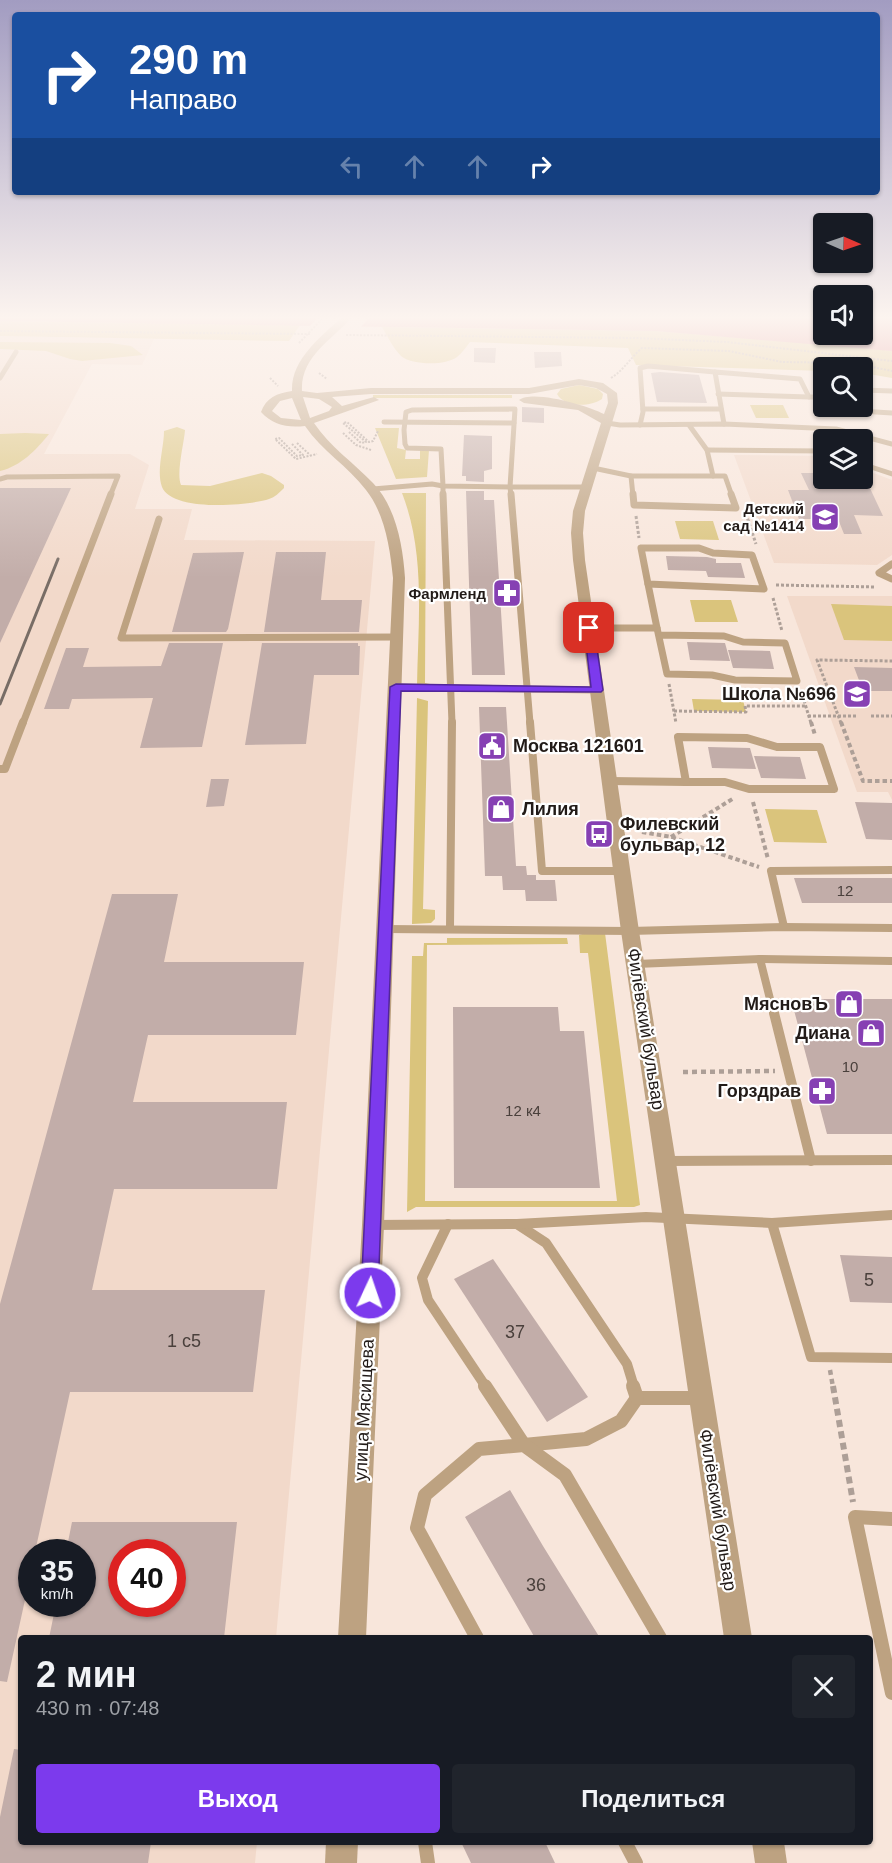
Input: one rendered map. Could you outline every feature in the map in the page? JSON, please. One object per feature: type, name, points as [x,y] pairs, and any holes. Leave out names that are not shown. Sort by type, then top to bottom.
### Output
[{"type":"street","points":[[269,404],[266,407],[266,412],[285,422],[308,422],[358,404]]},
{"type":"street","name":"улица Мясищева","points":[[301,404],[308,422],[331,451],[373,489],[389,521],[398,548],[396,687],[373,1225],[352,1635]]},
{"type":"street","points":[[334,412],[336,404]]},
{"type":"street","points":[[556,404],[596,413],[607,423]]},
{"type":"street","points":[[562,404],[595,407],[604,404]]},
{"type":"street","name":"Филёвский бульвар","points":[[611,404],[607,423],[579,511],[577,533],[630,931],[738,1635]]},
{"type":"street","points":[[340,1863],[342,1845]]},
{"type":"street","points":[[768,1845],[771,1863]]},
{"type":"lane","points":[[640,425],[643,404]]},
{"type":"lane","points":[[720,404],[724,424]]},
{"type":"lane","points":[[450,928],[452,688],[441,449],[407,448],[404,442],[404,422],[406,412],[412,410],[515,409],[510,487],[542,871],[622,871]]},
{"type":"lane","points":[[643,410],[721,409]]},
{"type":"lane","points":[[873,412],[892,413]]},
{"type":"lane","points":[[607,423],[724,424],[836,429],[830,417]]},
{"type":"lane","points":[[384,422],[514,423]]},
{"type":"lane","points":[[689,425],[707,450],[713,476]]},
{"type":"lane","points":[[873,439],[892,444]]},
{"type":"lane","points":[[707,450],[813,451]]},
{"type":"lane","points":[[873,468],[892,474]]},
{"type":"lane","points":[[0,479],[7,477],[118,476],[5,768],[0,769]]},
{"type":"lane","points":[[373,489],[432,484],[510,487],[631,476],[725,476],[736,508],[634,505],[631,476]]},
{"type":"lane","points":[[159,519],[121,638],[398,637]]},
{"type":"lane","points":[[589,628],[658,632],[724,636],[743,642],[785,643],[797,681],[735,680],[712,675],[667,674],[658,632],[648,584],[641,548],[699,548],[713,554],[752,555],[764,589],[713,589],[692,585],[648,584]]},
{"type":"lane","points":[[892,564],[879,573],[892,579]]},
{"type":"lane","points":[[396,687],[597,690]]},
{"type":"lane","points":[[610,781],[686,782],[725,782],[749,789],[834,789],[820,747],[777,747],[747,738],[678,737],[686,782]]},
{"type":"lane","points":[[784,927],[771,871],[892,870]]},
{"type":"lane","points":[[384,929],[630,931],[784,927],[892,928]]},
{"type":"lane","points":[[760,958],[811,1161]]},
{"type":"lane","points":[[636,964],[760,958],[892,961]]},
{"type":"lane","points":[[666,1161],[892,1160]]},
{"type":"lane","points":[[373,1225],[516,1224],[646,1217],[772,1224],[892,1215]]},
{"type":"lane","points":[[448,1224],[422,1278],[428,1300],[524,1445],[565,1475],[658,1635]]},
{"type":"lane","points":[[516,1224],[546,1243],[627,1364],[637,1398]]},
{"type":"lane","points":[[772,1224],[811,1357],[892,1358]]},
{"type":"lane","points":[[637,1398],[701,1398]]},
{"type":"lane","points":[[475,1635],[417,1528],[425,1495],[479,1449],[586,1439],[621,1421],[637,1398]]},
{"type":"lane","points":[[892,1519],[855,1517],[892,1693]]},
{"type":"lane","points":[[425,1845],[428,1863]]},
{"type":"lane","points":[[627,1845],[636,1863]]},
{"type":"path","points":[[349,432],[361,443],[366,442],[344,423],[347,422],[369,442],[373,441]]},
{"type":"path","points":[[343,433],[356,445],[370,450]]},
{"type":"path","points":[[292,444],[303,455],[297,456],[279,438],[275,439],[296,459],[319,454]]},
{"type":"path","points":[[297,443],[310,456]]},
{"type":"path","points":[[634,505],[641,548]]},
{"type":"path","points":[[743,506],[758,551]]},
{"type":"path","points":[[770,585],[881,587]]},
{"type":"path","points":[[773,597],[785,643]]},
{"type":"path","points":[[892,661],[817,660],[862,781],[892,781]]},
{"type":"path","points":[[667,674],[678,737]]},
{"type":"path","points":[[797,681],[820,747]]},
{"type":"path","points":[[674,711],[746,712],[745,706],[805,706]]},
{"type":"path","points":[[808,716],[857,716]]},
{"type":"path","points":[[871,716],[892,716]]},
{"type":"path","points":[[671,837],[749,789],[771,871]]},
{"type":"path","points":[[642,832],[671,837],[771,871]]},
{"type":"path","points":[[683,1072],[788,1071]]},
{"type":"path","points":[[827,1357],[855,1517]]},
{"type":"shaded area","points":[[0,404],[71,404],[44,454],[130,454],[149,465],[135,509],[192,509],[184,540],[375,541],[276,1635],[18,1635],[18,1845],[257,1845],[255,1863],[0,1863]]},
{"type":"shaded area","points":[[750,405],[783,405],[789,418],[756,418]]},
{"type":"shaded area","points":[[177,427],[185,430],[180,466],[181,485],[210,486],[262,473],[271,476],[284,485],[284,488],[269,499],[229,505],[195,504],[169,495],[160,481],[164,431]]},
{"type":"shaded area","points":[[375,428],[399,428],[397,448],[406,450],[405,459],[420,459],[420,450],[429,450],[427,477],[396,479]]},
{"type":"shaded area","points":[[0,434],[49,434],[21,461],[0,471]]},
{"type":"shaded area","name":"Детский сад №1414","points":[[734,455],[813,456],[813,489],[873,489],[873,473],[892,480],[892,555],[877,565],[774,563]]},
{"type":"shaded area","points":[[402,493],[426,493],[425,683],[435,685],[417,686],[418,564],[410,516]]},
{"type":"shaded area","points":[[675,521],[713,521],[719,540],[680,539]]},
{"type":"shaded area","name":"Школа №696","points":[[787,596],[892,596],[892,800],[888,792],[857,792]]},
{"type":"shaded area","points":[[690,600],[731,600],[738,622],[695,622]]},
{"type":"shaded area","points":[[831,604],[892,606],[892,641],[844,640]]},
{"type":"shaded area","points":[[417,698],[428,701],[423,909],[435,910],[435,919],[431,923],[412,924]]},
{"type":"shaded area","points":[[692,699],[743,700],[746,712],[694,711]]},
{"type":"shaded area","points":[[765,809],[817,810],[827,843],[774,842]]},
{"type":"shaded area","points":[[589,932],[605,933],[640,1205],[634,1207],[416,1207],[407,1212],[412,956],[423,956],[424,943],[447,943],[447,938],[567,938],[568,944],[427,945],[425,1201],[617,1201],[588,953],[580,953],[579,935]]},
{"type":"building","points":[[522,407],[544,408],[544,423],[522,422]]},
{"type":"building","points":[[464,435],[492,436],[492,469],[484,471],[484,482],[466,481],[466,476],[462,476]]},
{"type":"building","points":[[801,473],[813,473],[813,489],[870,489],[883,516],[854,515],[862,534],[844,534],[838,519],[799,519],[788,490],[809,490]]},
{"type":"building","points":[[0,488],[71,488],[0,643]]},
{"type":"building","points":[[466,491],[484,491],[484,500],[494,500],[505,675],[472,675]]},
{"type":"building","points":[[244,552],[226,632],[172,632],[193,553]]},
{"type":"building","points":[[276,552],[326,552],[321,600],[362,600],[359,632],[264,632]]},
{"type":"building","points":[[666,556],[707,557],[716,559],[716,563],[741,563],[745,578],[708,577],[706,571],[668,570]]},
{"type":"building","points":[[687,642],[725,643],[730,661],[690,660]]},
{"type":"building","points":[[169,643],[223,643],[202,747],[140,748],[153,698],[72,699],[69,709],[44,709],[66,648],[89,648],[83,667],[161,666]]},
{"type":"building","points":[[262,643],[358,643],[360,646],[359,675],[314,675],[306,744],[245,745]]},
{"type":"building","points":[[728,650],[770,651],[774,669],[733,668]]},
{"type":"building","points":[[854,667],[892,668],[892,691],[863,691]]},
{"type":"building","points":[[479,707],[506,707],[516,866],[526,866],[527,875],[536,875],[536,880],[555,880],[557,901],[526,901],[525,890],[503,890],[502,876],[485,876]]},
{"type":"building","points":[[708,747],[750,748],[756,769],[712,768]]},
{"type":"building","points":[[754,756],[800,757],[806,779],[761,778]]},
{"type":"building","points":[[211,779],[229,779],[224,806],[206,807]]},
{"type":"building","points":[[855,802],[892,803],[892,840],[866,839]]},
{"type":"building","points":[[794,878],[892,878],[892,903],[802,903]]},
{"type":"building","points":[[112,894],[178,894],[164,962],[304,962],[296,1035],[148,1035],[133,1102],[287,1102],[277,1189],[114,1189],[92,1290],[265,1290],[253,1392],[70,1392],[38,1539],[18,1539],[18,1617],[21,1617],[7,1682],[0,1681],[0,1304]]},
{"type":"building","points":[[791,999],[892,999],[892,1134],[827,1134]]},
{"type":"building","points":[[453,1007],[558,1007],[560,1031],[584,1031],[600,1188],[454,1188]]},
{"type":"building","points":[[840,1255],[892,1257],[892,1303],[850,1302]]},
{"type":"building","points":[[493,1259],[588,1397],[547,1422],[454,1279]]},
{"type":"building","points":[[510,1490],[598,1635],[533,1635],[465,1517]]},
{"type":"building","points":[[72,1522],[237,1522],[224,1635],[50,1635],[53,1617],[96,1617],[96,1539],[69,1539]]},
{"type":"building","points":[[14,1749],[18,1750],[18,1845],[151,1845],[148,1863],[0,1863],[0,1817]]},
{"type":"building","points":[[462,1845],[546,1845],[555,1863],[471,1863]]},
{"type":"railway","points":[[0,704],[58,559]]},
{"type":"place","name":"Детский сад №1414","points":[[825,517]]},
{"type":"place","name":"Фармленд","points":[[507,593]]},
{"type":"place","name":"Школа №696","points":[[857,694]]},
{"type":"place","name":"Москва 121601","points":[[492,746]]},
{"type":"place","name":"Лилия","points":[[501,809]]},
{"type":"place","name":"Филевский бульвар, 12","points":[[599,834]]},
{"type":"place","name":"МясновЪ","points":[[849,1004]]},
{"type":"place","name":"Диана","points":[[871,1033]]},
{"type":"place","name":"Горздрав","points":[[822,1091]]},
{"type":"route","points":[[370,1293],[396,687],[597,690],[589,628]]}]
